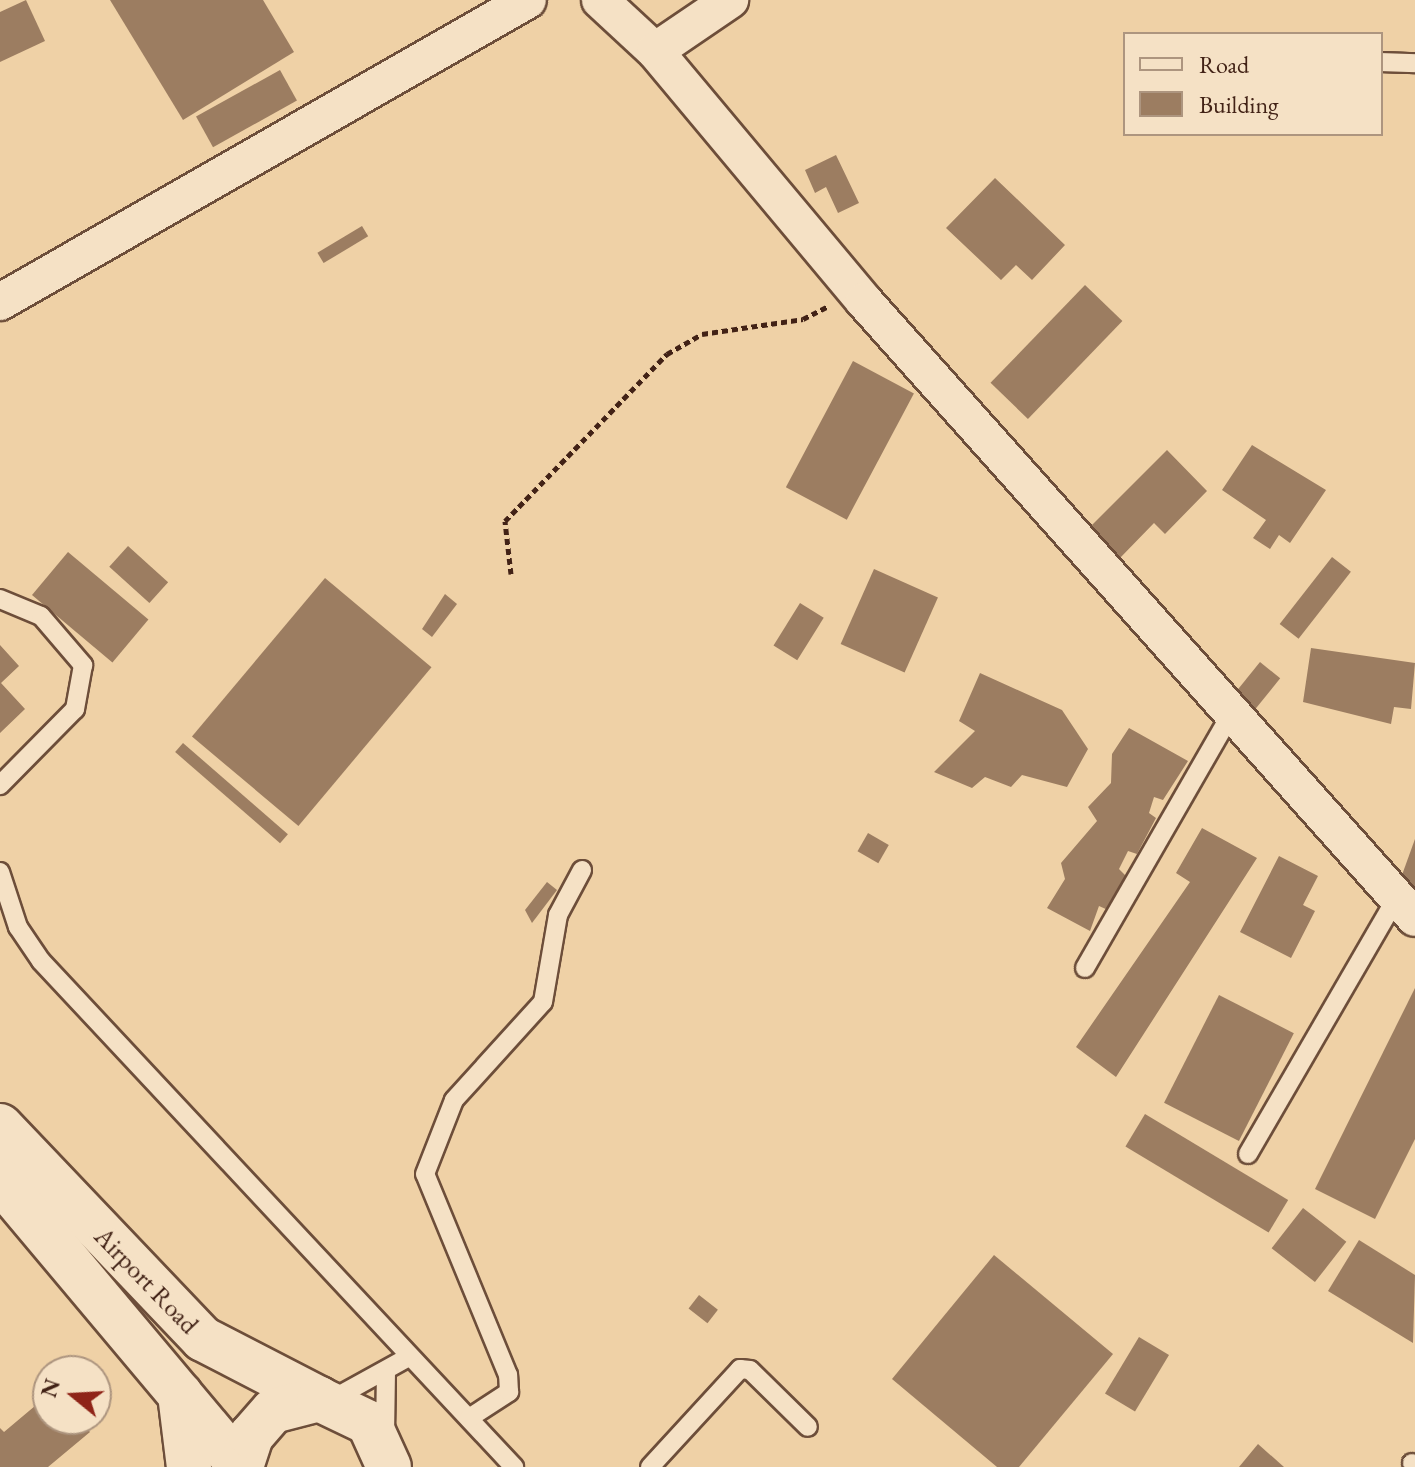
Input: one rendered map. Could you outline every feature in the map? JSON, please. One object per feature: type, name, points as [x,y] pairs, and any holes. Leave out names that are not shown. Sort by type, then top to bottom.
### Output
[{"type":"main road","name":"Airport Road","points":[[0,1126],[203,1339],[369,1423],[387,1459]]},
{"type":"main road","name":"Airport Road","points":[[0,1180],[241,1467]]},
{"type":"main road","points":[[180,1394],[189,1467]]},
{"type":"main road","points":[[241,1467],[251,1436],[273,1411],[324,1400]]},
{"type":"street","points":[[0,302],[528,0]]},
{"type":"street","points":[[600,0],[655,51],[864,301],[1234,710],[1405,909]]},
{"type":"street","points":[[655,51],[730,0]]},
{"type":"lane","points":[[1383,62],[1415,63]]},
{"type":"lane","points":[[0,599],[41,616],[83,665],[75,709],[0,785]]},
{"type":"lane","points":[[1085,968],[1234,710]]},
{"type":"lane","points":[[469,1418],[509,1392],[508,1375],[425,1174],[454,1100],[543,1002],[558,915],[582,870]]},
{"type":"lane","points":[[0,872],[18,927],[41,961],[514,1467]]},
{"type":"lane","points":[[1248,1154],[1405,909]]},
{"type":"lane","points":[[324,1400],[386,1373],[409,1357]]},
{"type":"lane","points":[[650,1467],[740,1369],[750,1370],[808,1427]]},
{"type":"lane","points":[[386,1373],[387,1459]]},
{"type":"path","points":[[511,574],[505,521],[667,354],[702,334],[803,319],[842,299]]},
{"type":"building","points":[[26,0],[45,41],[0,62],[0,12]]},
{"type":"building","points":[[110,0],[263,0],[294,52],[183,120]]},
{"type":"building","points":[[280,70],[297,101],[213,147],[196,117]]},
{"type":"building","points":[[836,155],[859,203],[838,213],[826,187],[815,193],[805,170]]},
{"type":"building","points":[[995,178],[1065,245],[1032,280],[1016,265],[1001,280],[946,228]]},
{"type":"building","points":[[362,226],[368,236],[324,263],[317,253]]},
{"type":"building","points":[[1085,285],[1122,321],[1028,419],[991,383]]},
{"type":"building","points":[[853,361],[914,393],[847,520],[786,487]]},
{"type":"building","points":[[1252,445],[1326,490],[1290,543],[1279,535],[1270,549],[1253,538],[1266,520],[1222,490]]},
{"type":"building","points":[[1167,450],[1207,491],[1165,534],[1154,523],[1120,558],[1090,527]]},
{"type":"building","points":[[128,546],[168,582],[149,603],[109,567]]},
{"type":"building","points":[[68,552],[148,619],[112,662],[32,595]]},
{"type":"building","points":[[1332,557],[1351,572],[1299,639],[1280,624]]},
{"type":"building","points":[[874,569],[938,597],[905,672],[841,644]]},
{"type":"building","points":[[325,578],[431,667],[298,826],[192,737]]},
{"type":"building","points":[[445,594],[457,604],[432,637],[422,629]]},
{"type":"building","points":[[800,603],[824,618],[797,660],[774,645]]},
{"type":"building","points":[[0,645],[19,666],[1,683],[25,709],[0,733]]},
{"type":"building","points":[[1311,648],[1415,663],[1411,709],[1394,707],[1391,724],[1303,702]]},
{"type":"building","points":[[1260,662],[1280,678],[1254,711],[1234,695]]},
{"type":"building","points":[[980,673],[1062,710],[1088,749],[1067,787],[1022,775],[1011,787],[985,777],[972,788],[934,772],[975,731],[959,721]]},
{"type":"building","points":[[1129,728],[1188,761],[1163,800],[1154,797],[1149,813],[1156,818],[1137,854],[1128,851],[1119,869],[1128,878],[1108,910],[1099,906],[1090,931],[1047,908],[1065,879],[1061,863],[1097,821],[1088,807],[1111,783],[1112,754]]},
{"type":"building","points":[[183,743],[288,834],[280,843],[175,752]]},
{"type":"building","points":[[1202,828],[1257,858],[1116,1077],[1076,1047],[1190,882],[1176,873]]},
{"type":"building","points":[[868,833],[889,845],[878,863],[858,851]]},
{"type":"building","points":[[1415,839],[1415,892],[1398,886]]},
{"type":"building","points":[[1279,856],[1318,876],[1303,905],[1315,911],[1291,958],[1240,932]]},
{"type":"building","points":[[547,882],[557,890],[532,923],[525,910]]},
{"type":"building","points":[[1415,988],[1415,1139],[1375,1219],[1315,1189]]},
{"type":"building","points":[[1219,995],[1294,1033],[1239,1141],[1164,1103]]},
{"type":"building","points":[[1145,1114],[1288,1200],[1269,1233],[1125,1147]]},
{"type":"building","points":[[1303,1208],[1346,1242],[1315,1282],[1272,1248]]},
{"type":"building","points":[[1359,1240],[1415,1275],[1413,1343],[1328,1291]]},
{"type":"building","points":[[994,1255],[1113,1354],[1019,1467],[997,1467],[892,1379]]},
{"type":"building","points":[[699,1295],[718,1310],[707,1323],[689,1308]]},
{"type":"building","points":[[1139,1337],[1169,1355],[1135,1412],[1105,1394]]},
{"type":"building","points":[[32,1408],[32,1435],[86,1435],[48,1467],[0,1467],[0,1428],[4,1432]]},
{"type":"building","points":[[1258,1444],[1284,1467],[1239,1467]]}]
